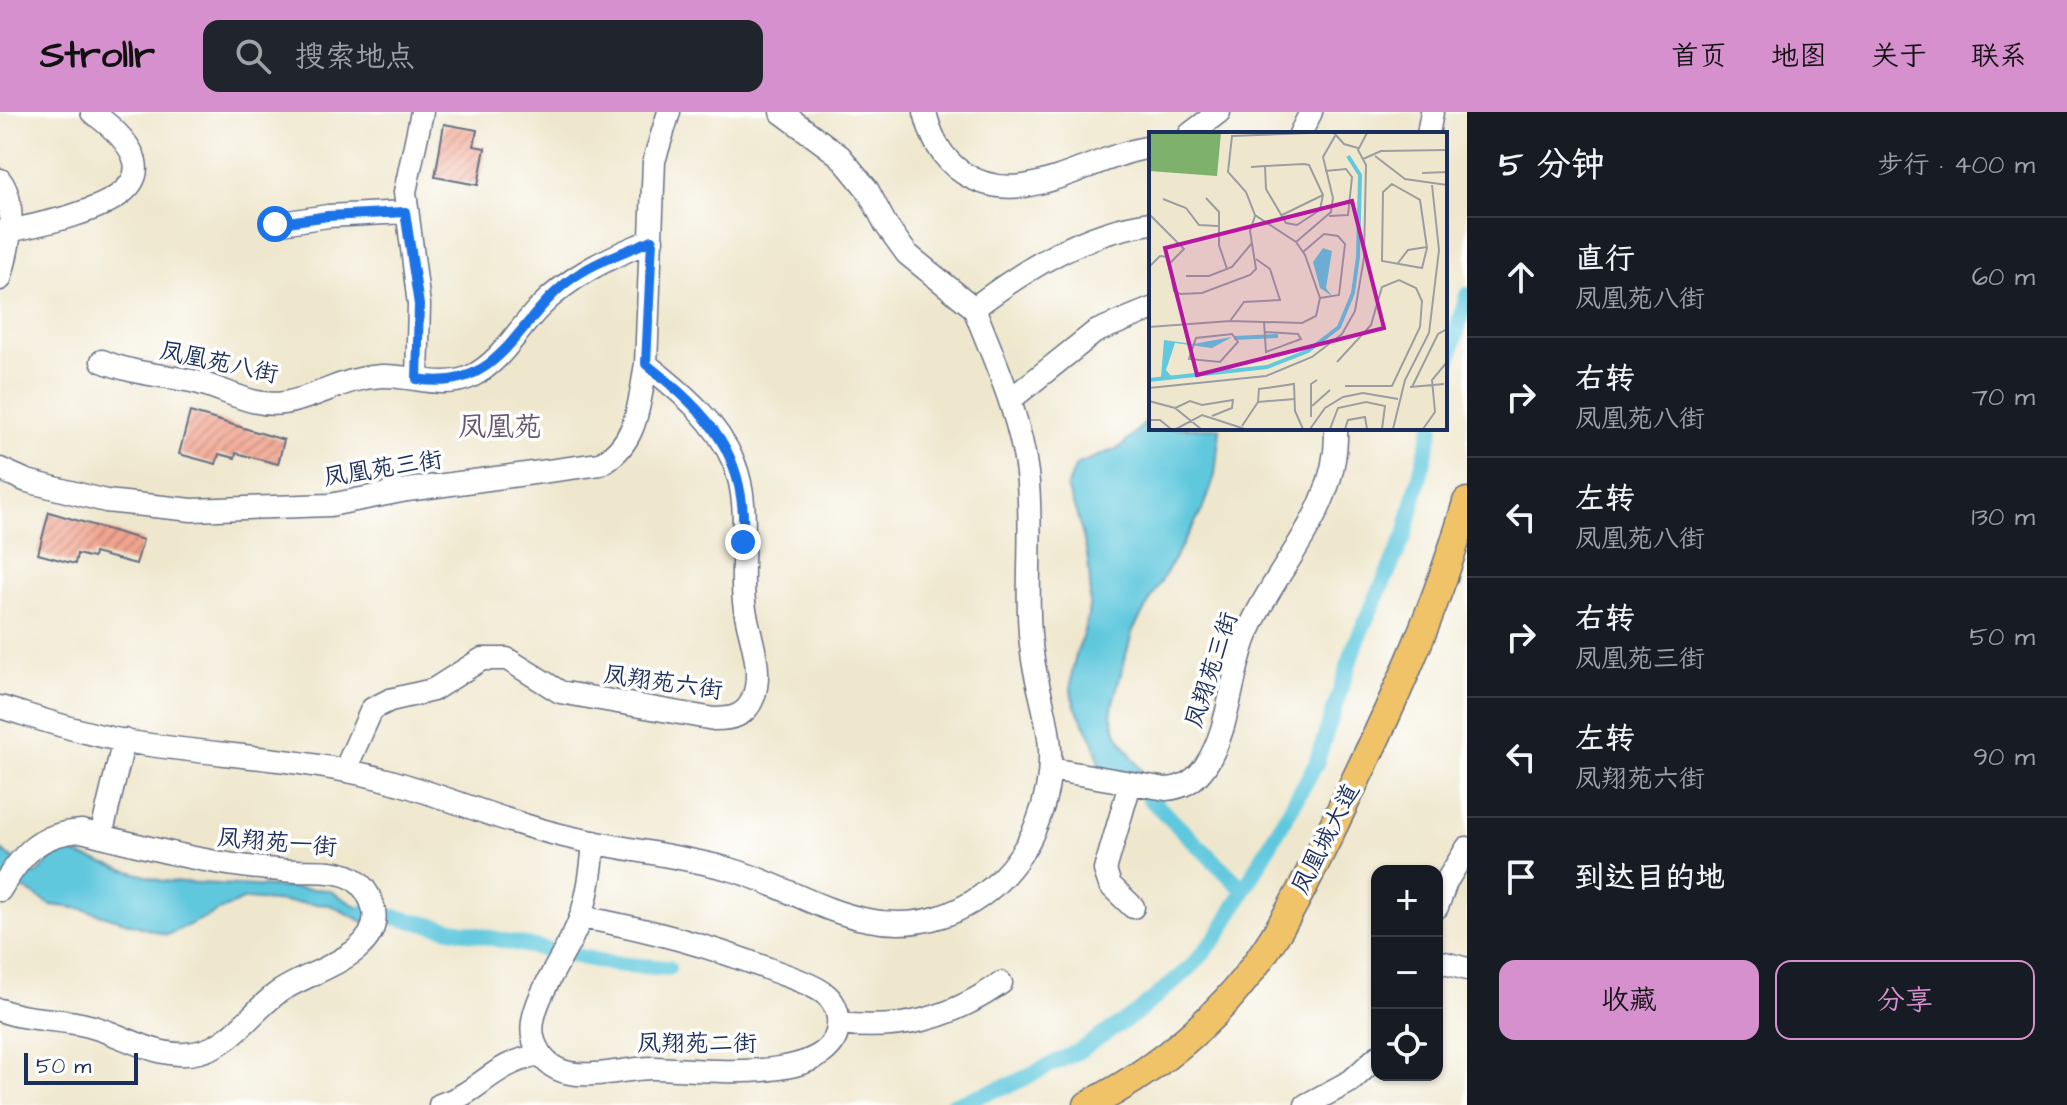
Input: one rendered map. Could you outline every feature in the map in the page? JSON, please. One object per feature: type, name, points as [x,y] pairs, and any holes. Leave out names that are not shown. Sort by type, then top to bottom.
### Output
[{"type":"main road","name":"凤凰城大道","points":[[1088,1105],[1147,1072],[1178,1049],[1228,999],[1281,927],[1391,703],[1450,556],[1467,502]]},
{"type":"main road","name":"凤凰城大道","points":[[1124,1105],[1182,1067],[1210,1042],[1254,996],[1300,930],[1390,747],[1467,557]]},
{"type":"street","points":[[9,231],[86,212],[127,189],[135,171],[133,150],[114,128],[92,112]]},
{"type":"street","points":[[417,379],[419,305],[405,212],[405,192],[422,112]]},
{"type":"street","name":"凤凰苑三街","points":[[0,469],[27,481],[106,501],[192,510],[330,505],[407,490],[579,469],[614,456],[625,445],[636,416],[646,364],[654,161],[669,112]]},
{"type":"street","points":[[0,707],[77,731],[124,740],[345,770],[390,781],[515,823],[734,871],[842,914],[871,921],[900,923],[930,919],[958,910],[984,895],[1006,876],[1039,827],[1050,769],[1050,746],[1031,651],[1027,471],[1010,400],[974,308],[907,254],[886,225],[867,189],[840,156],[781,112]]},
{"type":"street","points":[[925,112],[930,132],[955,168],[995,187],[1016,189],[1038,185],[1099,159],[1149,147]]},
{"type":"street","points":[[1193,132],[1219,112]]},
{"type":"street","points":[[1301,132],[1311,112]]},
{"type":"street","points":[[1428,132],[1430,112]]},
{"type":"street","points":[[0,180],[9,202],[9,231],[0,279]]},
{"type":"street","points":[[275,224],[328,216],[405,212]]},
{"type":"street","points":[[974,308],[1049,257],[1093,238],[1149,224]]},
{"type":"street","name":"凤凰苑八街","points":[[102,361],[120,369],[181,379],[270,404],[300,400],[357,378],[386,376],[444,383],[470,377],[499,357],[537,310],[574,277],[652,240]]},
{"type":"street","points":[[1010,400],[1095,332],[1149,310]]},
{"type":"street","name":"凤翔苑六街","points":[[345,770],[372,709],[390,700],[433,690],[482,659],[507,659],[545,685],[592,700],[714,719],[730,719],[748,708],[755,690],[756,667],[741,573],[745,511],[734,463],[703,413],[646,364]]},
{"type":"street","name":"凤翔苑三街","points":[[1050,769],[1130,784],[1178,788],[1197,777],[1209,760],[1246,636],[1262,602],[1317,516],[1331,473],[1336,430]]},
{"type":"street","points":[[101,836],[124,740]]},
{"type":"street","points":[[1130,784],[1105,870],[1110,885],[1133,907]]},
{"type":"street","name":"凤翔苑一街","points":[[0,1010],[14,1016],[89,1026],[174,1055],[199,1052],[222,1043],[258,1009],[298,980],[356,953],[366,942],[374,912],[364,888],[339,873],[208,863],[82,831],[62,832],[42,839],[26,850],[8,877]]},
{"type":"street","points":[[440,1105],[457,1100],[496,1069],[518,1059],[541,1055],[531,1025],[534,1010],[566,954],[581,917],[594,842]]},
{"type":"street","points":[[1443,890],[1467,848]]},
{"type":"street","points":[[581,917],[705,946],[785,975],[824,992],[832,1001],[839,1024],[873,1028],[908,1026],[941,1017],[973,1003],[1001,983]]},
{"type":"street","points":[[1443,963],[1467,969]]},
{"type":"street","name":"凤翔苑二街","points":[[541,1055],[566,1073],[581,1076],[649,1068],[712,1073],[756,1072],[819,1054],[829,1047],[839,1024]]},
{"type":"street","points":[[1306,1105],[1351,1081],[1371,1063]]},
{"type":"water","points":[[1149,419],[1149,430],[1220,430],[1215,475],[1204,507],[1133,630],[1113,702],[1111,715],[1117,734],[1145,776],[1099,768],[1098,755],[1072,698],[1071,687],[1088,615],[1090,582],[1083,534],[1067,488],[1076,465],[1121,447]]},
{"type":"water","points":[[0,849],[35,875],[61,850],[162,881],[329,890],[364,911],[368,924],[330,905],[245,899],[167,935],[83,909],[51,905],[0,874]]},
{"type":"building","points":[[444,124],[477,130],[474,146],[485,148],[478,185],[435,177]]},
{"type":"building","points":[[190,412],[284,440],[278,464],[236,453],[235,458],[219,454],[216,464],[179,454]]},
{"type":"building","points":[[49,512],[143,540],[136,564],[94,553],[93,558],[77,554],[75,564],[38,554]]},
{"type":"waterway","points":[[1447,367],[1467,295]]},
{"type":"waterway","points":[[952,1105],[1012,1084],[1077,1052],[1138,1012],[1193,965],[1219,934],[1316,764],[1356,642],[1405,535],[1431,430]]},
{"type":"waterway","points":[[1149,798],[1244,890]]},
{"type":"waterway","points":[[366,911],[613,964],[668,968]]},
{"type":"district","name":"凤凰苑","points":[[500,427]]},
{"type":"route","points":[[275,224],[328,216],[405,212],[419,305],[420,357],[417,379],[444,383],[470,377],[499,357],[537,310],[574,277],[652,240],[646,364],[690,400],[722,439],[740,484],[745,511],[743,542]]}]
